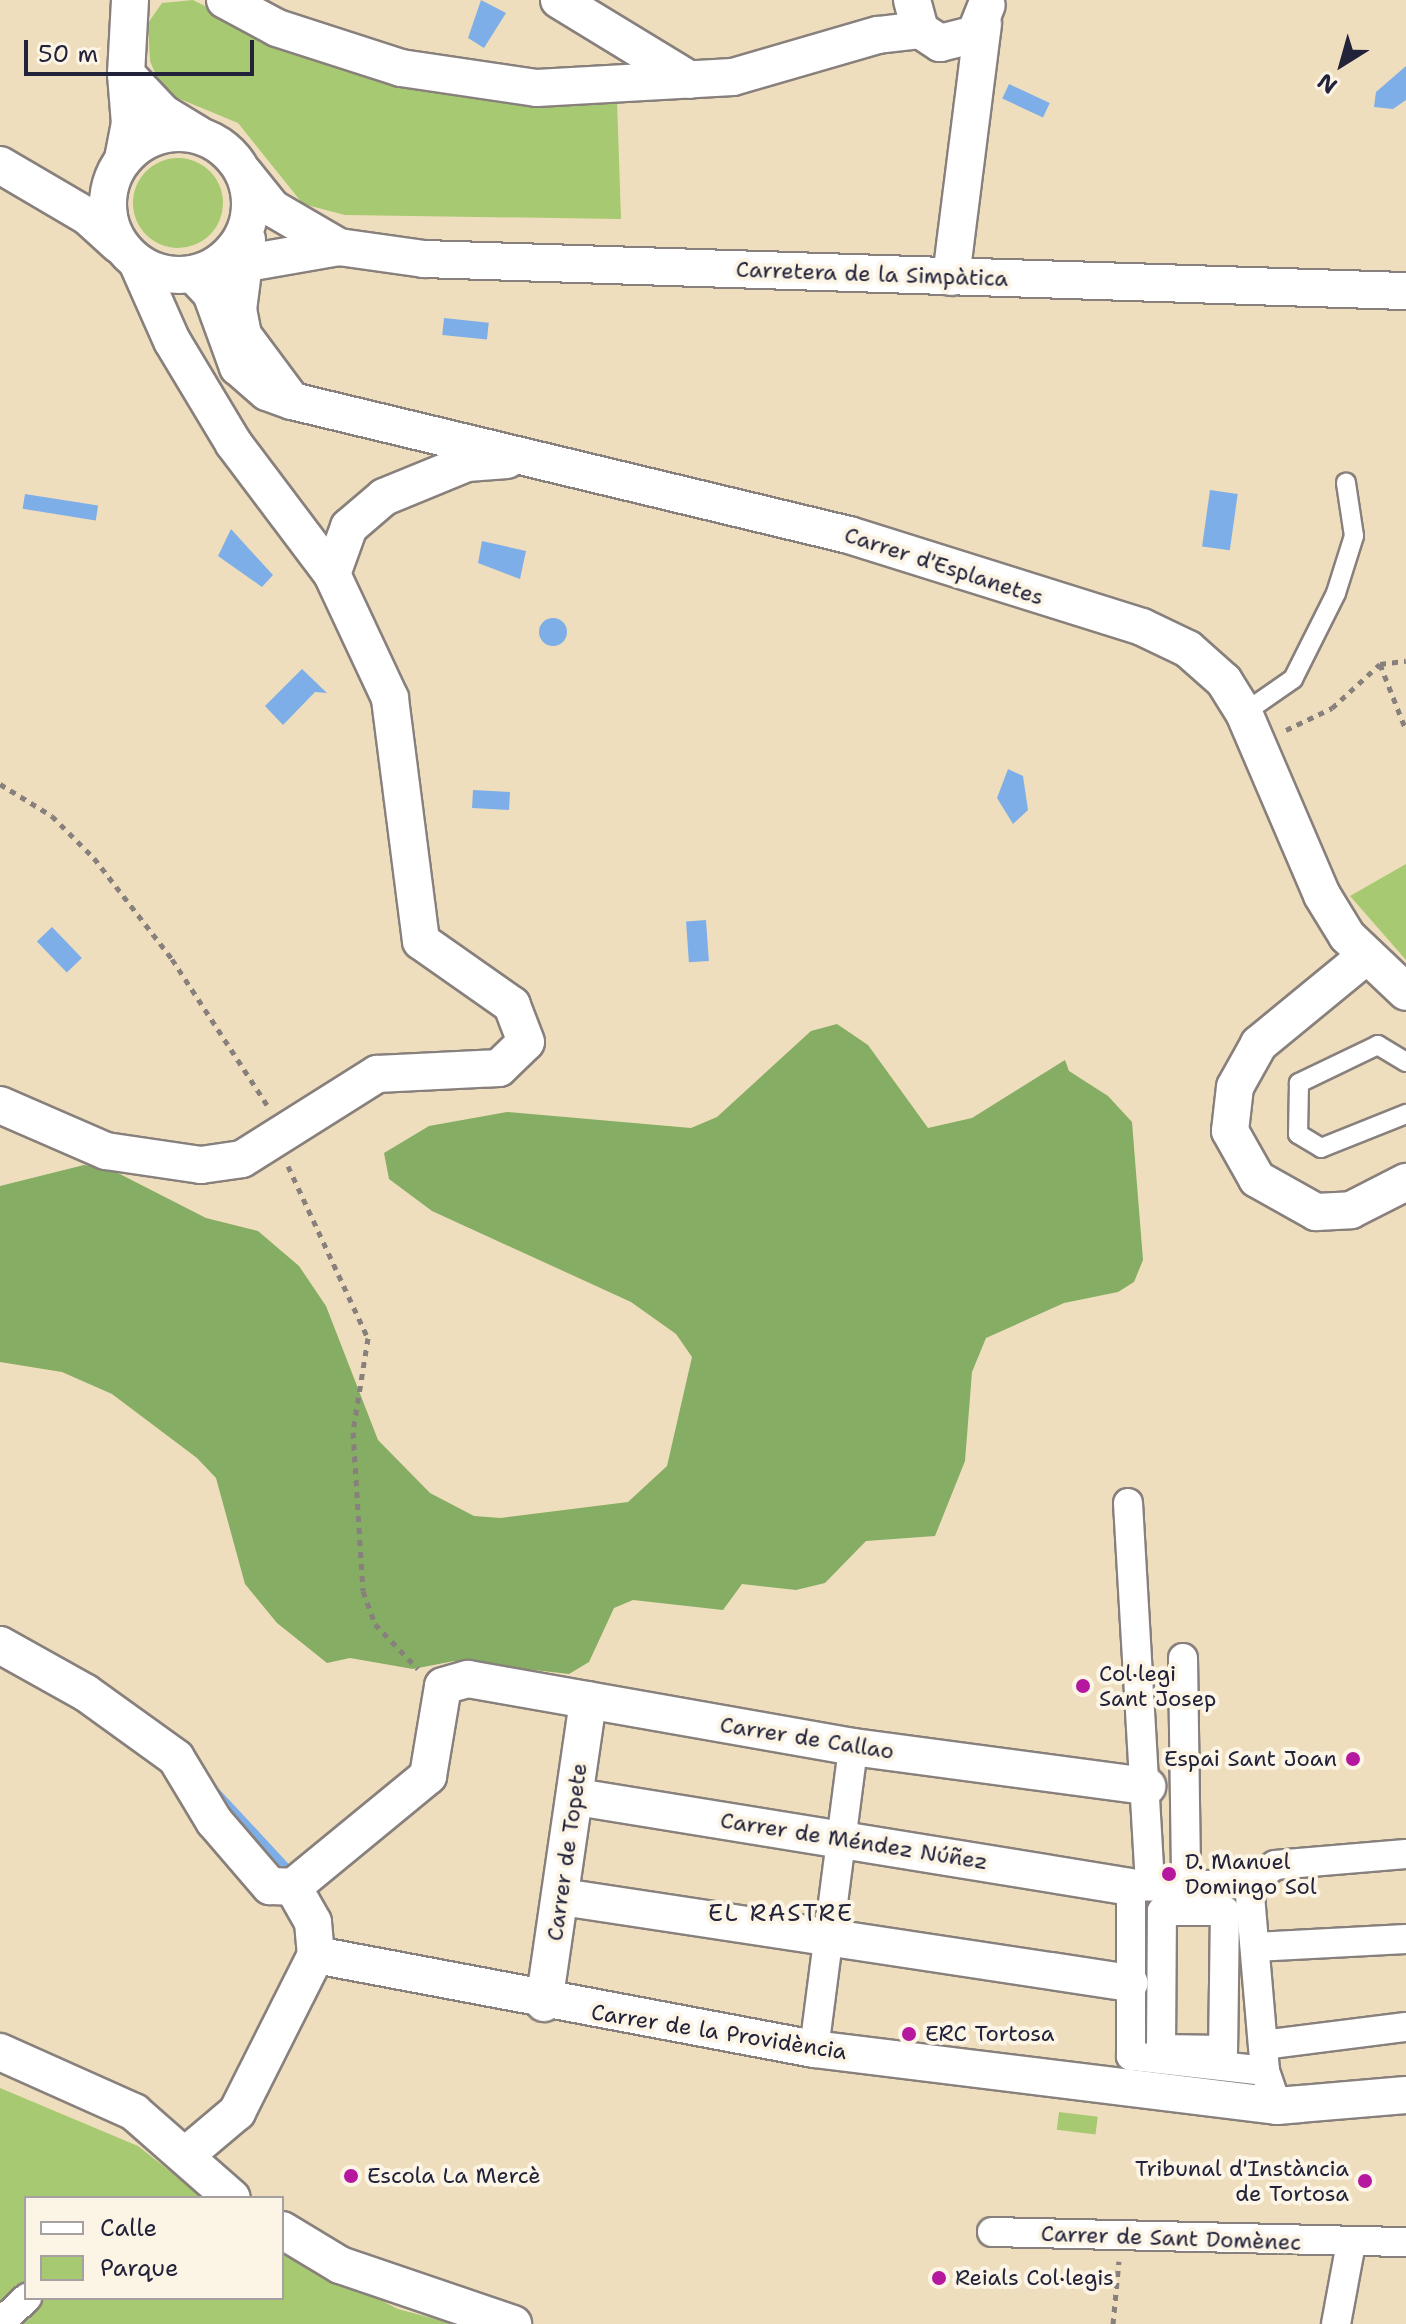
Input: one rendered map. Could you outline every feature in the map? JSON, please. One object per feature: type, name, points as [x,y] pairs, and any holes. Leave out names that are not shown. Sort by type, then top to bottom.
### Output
[{"type":"street","points":[[0,1105],[106,1151],[153,1161],[242,1159],[377,1074],[499,1068],[526,1042],[512,1005],[421,941],[390,698],[332,574],[234,444],[172,341],[108,213],[130,124],[126,74],[130,0]]},
{"type":"street","points":[[225,0],[332,49],[476,82],[599,88],[690,80],[784,66],[924,20],[985,12],[951,277]]},
{"type":"street","points":[[559,0],[690,80]]},
{"type":"street","points":[[924,20],[977,82]]},
{"type":"street","points":[[126,74],[163,113],[199,135],[242,169],[250,214],[238,310],[243,335],[292,401]]},
{"type":"street","points":[[3,167],[54,181],[119,166],[158,135],[199,135]]},
{"type":"street","points":[[3,167],[87,216],[130,255],[194,273]]},
{"type":"street","name":"Carretera de la Simpàtica","points":[[242,169],[272,208],[339,247]]},
{"type":"street","points":[[172,341],[194,273],[235,248],[250,214]]},
{"type":"street","name":"Carretera de la Simpàtica","points":[[194,273],[339,247],[424,259],[1406,291]]},
{"type":"street","name":"Carrer d'Esplanetes","points":[[194,273],[211,293],[238,367],[267,392],[292,401],[543,457],[849,535],[1142,627],[1199,658],[1244,713],[1322,895],[1366,956],[1406,992]]},
{"type":"street","points":[[332,574],[349,527],[384,497],[467,463],[543,457]]},
{"type":"street","points":[[1366,956],[1259,1044],[1235,1087],[1230,1131],[1257,1179],[1316,1212],[1351,1210],[1406,1182]]},
{"type":"street","points":[[1128,1503],[1147,1786],[1148,1895],[1161,2049],[1223,2050],[1225,1911],[1148,1895]]},
{"type":"street","points":[[0,1645],[86,1693],[176,1758],[214,1821],[270,1886],[293,1887],[428,1776],[455,1682]]},
{"type":"street","points":[[1183,1658],[1186,1885]]},
{"type":"street","name":"Carrer de Callao","points":[[455,1682],[588,1700],[853,1747],[1147,1786]]},
{"type":"street","name":"Carrer de Topete","points":[[544,2003],[577,1797],[588,1700]]},
{"type":"street","points":[[814,2049],[831,1939],[853,1747]]},
{"type":"street","name":"Carrer de Méndez Núñez","points":[[577,1797],[842,1839],[1148,1895]]},
{"type":"street","points":[[1148,1895],[1186,1885],[1249,1884],[1275,1865],[1406,1854]]},
{"type":"street","points":[[1249,1884],[1264,2058],[1277,2106]]},
{"type":"street","points":[[186,2155],[237,2112],[316,1955],[313,1922],[293,1887]]},
{"type":"street","points":[[1148,1895],[1130,1983],[1128,2072],[1264,2058],[1406,2027]]},
{"type":"street","points":[[562,1897],[1130,1983]]},
{"type":"street","points":[[1255,1947],[1406,1939]]},
{"type":"street","name":"Carrer de la Providència","points":[[316,1955],[544,2003],[814,2049],[1128,2072],[1277,2106],[1406,2095]]},
{"type":"street","points":[[0,2052],[134,2112],[230,2196]]},
{"type":"street","points":[[284,2231],[340,2265],[513,2324]]},
{"type":"street","name":"Carrer de Sant Domènec","points":[[992,2232],[1406,2242]]},
{"type":"street","points":[[1336,2324],[1351,2243]]},
{"type":"street","points":[[0,2323],[25,2300]]},
{"type":"lane","points":[[1244,713],[1293,679],[1336,593],[1354,536],[1346,483]]},
{"type":"lane","points":[[1406,1062],[1378,1045],[1299,1083],[1298,1134],[1321,1148],[1406,1114]]},
{"type":"path","points":[[1262,752],[1332,708],[1380,664],[1406,661]]},
{"type":"path","points":[[1380,664],[1406,730]]},
{"type":"path","points":[[0,784],[74,835],[134,907],[265,1094],[274,1141],[320,1224],[368,1338],[353,1432],[355,1521],[375,1624],[455,1682]]},
{"type":"path","points":[[1113,2324],[1122,2237]]},
{"type":"green space","points":[[193,0],[249,28],[617,100],[621,219],[345,215],[303,204],[238,123],[163,92],[150,61],[148,23],[162,3]]},
{"type":"green space","points":[[169,158],[187,158],[203,165],[216,178],[223,194],[223,212],[216,228],[203,241],[187,248],[169,248],[153,241],[140,228],[133,212],[133,194],[140,178],[153,165]]},
{"type":"green space","points":[[1406,864],[1406,960],[1350,896]]},
{"type":"green space","points":[[837,1024],[868,1045],[928,1128],[972,1118],[1065,1060],[1069,1071],[1108,1096],[1132,1122],[1143,1260],[1134,1282],[1118,1292],[1064,1303],[986,1338],[972,1372],[965,1461],[935,1536],[866,1541],[825,1583],[796,1590],[742,1584],[723,1610],[633,1600],[614,1608],[589,1662],[569,1674],[454,1661],[413,1669],[350,1658],[327,1663],[277,1623],[245,1584],[216,1478],[197,1458],[112,1394],[62,1372],[0,1362],[0,1186],[84,1165],[110,1169],[206,1218],[258,1231],[299,1266],[326,1306],[378,1440],[430,1493],[474,1516],[501,1518],[628,1502],[667,1466],[692,1357],[676,1334],[631,1302],[432,1211],[389,1179],[384,1153],[429,1126],[507,1112],[691,1128],[717,1117],[811,1031]]},
{"type":"green space","points":[[0,2088],[138,2146],[201,2196],[24,2196],[24,2300],[284,2300],[284,2250],[398,2309],[454,2324],[0,2324]]},
{"type":"green space","points":[[1059,2112],[1098,2117],[1096,2135],[1057,2130]]},
{"type":"water","points":[[481,0],[506,13],[484,48],[468,38]]},
{"type":"water","points":[[1406,66],[1406,100],[1393,109],[1374,107],[1376,92]]},
{"type":"water","points":[[1009,84],[1050,103],[1043,118],[1002,99]]},
{"type":"water","points":[[444,318],[489,323],[487,340],[442,335]]},
{"type":"water","points":[[1210,490],[1238,494],[1230,550],[1202,546]]},
{"type":"water","points":[[25,494],[98,506],[96,520],[23,509]]},
{"type":"water","points":[[231,529],[273,575],[262,587],[218,556]]},
{"type":"water","points":[[482,541],[526,551],[520,579],[478,563]]},
{"type":"water","points":[[553,618],[563,622],[567,632],[563,642],[553,646],[543,642],[539,632],[543,622]]},
{"type":"water","points":[[302,669],[327,693],[315,692],[283,725],[265,706]]},
{"type":"water","points":[[1008,769],[1023,776],[1028,810],[1013,824],[997,798]]},
{"type":"water","points":[[473,790],[510,792],[509,810],[472,808]]},
{"type":"water","points":[[706,920],[709,961],[689,962],[686,921]]},
{"type":"water","points":[[52,927],[82,958],[67,973],[37,942]]},
{"type":"waterway","points":[[211,1787],[289,1871]]},
{"type":"place","name":"Col·legi Sant Josep","points":[[1083,1686]]},
{"type":"place","name":"Espai Sant Joan","points":[[1353,1759]]},
{"type":"place","name":"D. Manuel Domingo Sol","points":[[1169,1874]]},
{"type":"place","name":"ERC Tortosa","points":[[909,2034]]},
{"type":"place","name":"Escola La Mercè","points":[[351,2176]]},
{"type":"place","name":"Tribunal d'Instància de Tortosa","points":[[1365,2181]]},
{"type":"place","name":"Reials Col·legis","points":[[939,2278]]},
{"type":"district","name":"EL RASTRE","points":[[781,1914]]}]
